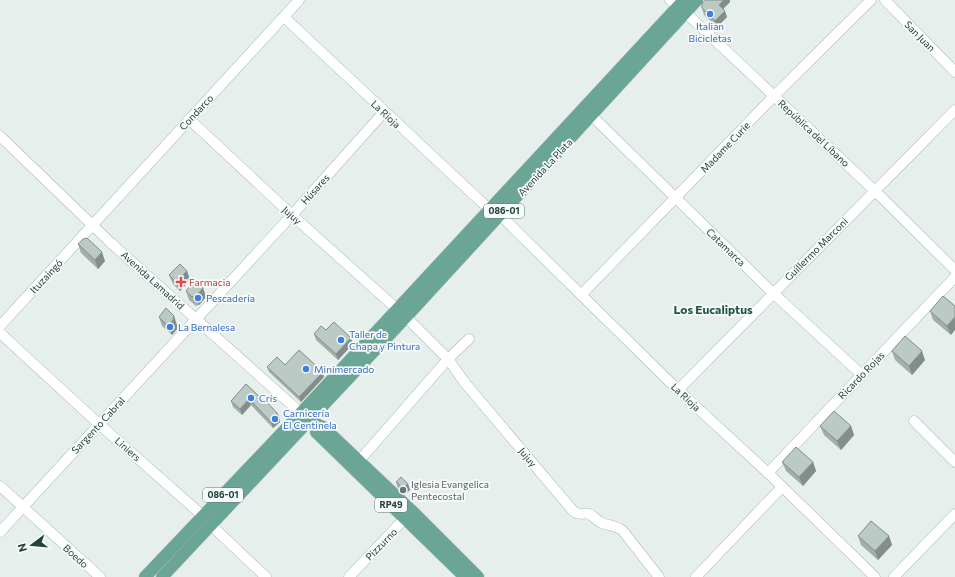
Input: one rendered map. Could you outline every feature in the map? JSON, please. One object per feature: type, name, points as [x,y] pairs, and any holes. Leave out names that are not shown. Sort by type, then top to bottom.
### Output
[{"type":"main road","name":"Avenida La Plata","points":[[305,417],[495,213],[679,5],[697,0]]},
{"type":"main road","name":"Avenida La Plata","points":[[495,213],[592,116],[679,5]]},
{"type":"main road","name":"Avenida Lamadrid","points":[[305,417],[323,427],[359,461],[465,577]]},
{"type":"main road","name":"Avenida Lamadrid","points":[[305,417],[316,433],[478,577]]},
{"type":"main road","name":"086-01","points":[[145,577],[207,520],[305,417]]},
{"type":"main road","name":"086-01","points":[[162,577],[207,520]]},
{"type":"street","name":"Condarco","points":[[92,225],[299,0]]},
{"type":"street","name":"Madame Curie","points":[[581,295],[774,96],[871,0]]},
{"type":"street","name":"San Juan","points":[[885,0],[955,72]]},
{"type":"street","name":"República del Líbano","points":[[679,5],[875,191],[955,270]]},
{"type":"street","name":"La Rioja","points":[[284,16],[384,112],[495,213],[678,390],[768,473],[875,577]]},
{"type":"street","name":"Guillermo Marconi","points":[[678,390],[955,110]]},
{"type":"street","name":"Húsares","points":[[196,319],[384,112]]},
{"type":"street","name":"Catamarca","points":[[592,116],[773,293],[862,375]]},
{"type":"street","name":"Jujuy","points":[[189,119],[292,215],[402,313],[448,360],[465,383],[574,512],[579,515],[591,515],[603,523],[618,527],[623,531],[659,577]]},
{"type":"street","name":"Avenida Lamadrid","points":[[0,136],[92,225],[305,417]]},
{"type":"street","name":"Ituzaingó","points":[[0,326],[92,225]]},
{"type":"street","name":"Ricardo Rojas","points":[[768,473],[955,277]]},
{"type":"street","name":"Sargento Cabral","points":[[0,532],[196,319]]},
{"type":"street","name":"Liniers","points":[[0,333],[207,520],[266,577]]},
{"type":"street","points":[[359,461],[448,360],[469,339]]},
{"type":"street","points":[[914,421],[955,462]]},
{"type":"street","name":"Boedo","points":[[0,486],[100,577]]},
{"type":"street","points":[[696,577],[782,487]]},
{"type":"street","points":[[894,577],[955,514]]},
{"type":"street","name":"Pizzurno","points":[[349,577],[409,515]]},
{"type":"building","points":[[706,0],[724,0],[719,5],[725,11],[715,21],[702,8],[702,3]]},
{"type":"building","points":[[87,238],[102,252],[95,260],[78,244],[83,239]]},
{"type":"building","points":[[180,264],[187,271],[176,282],[169,275]]},
{"type":"building","points":[[195,280],[203,288],[196,296],[192,297],[186,291]]},
{"type":"building","points":[[943,296],[955,306],[955,317],[947,326],[930,311]]},
{"type":"building","points":[[166,308],[174,316],[173,320],[168,326],[159,317]]},
{"type":"building","points":[[334,322],[351,338],[336,354],[314,334],[321,326],[326,330]]},
{"type":"building","points":[[905,336],[922,351],[909,366],[892,351]]},
{"type":"building","points":[[299,350],[323,372],[299,397],[267,367],[277,357],[285,365]]},
{"type":"building","points":[[246,384],[264,401],[265,400],[277,413],[278,416],[271,422],[249,399],[240,409],[231,401]]},
{"type":"building","points":[[834,411],[851,426],[837,441],[820,426]]},
{"type":"building","points":[[796,447],[813,462],[799,477],[782,462]]},
{"type":"building","points":[[401,477],[408,484],[403,488],[396,482]]},
{"type":"building","points":[[871,521],[889,536],[875,551],[858,536]]},
{"type":"place","name":"Italian Bicicletas","points":[[710,14]]},
{"type":"place","name":"Farmacia","points":[[181,282]]},
{"type":"place","name":"Pescadería","points":[[198,298]]},
{"type":"place","name":"La Bernalesa","points":[[170,327]]},
{"type":"place","name":"Taller de Chapa y Pintura","points":[[341,340]]},
{"type":"place","name":"Minimercado","points":[[306,369]]},
{"type":"place","name":"Cris","points":[[251,398]]},
{"type":"place","name":"Carnicería El Centinela","points":[[275,419]]},
{"type":"place","name":"Iglesia Evangelica Pentecostal","points":[[403,490]]},
{"type":"district","name":"Los Eucaliptus","points":[[713,310]]}]
